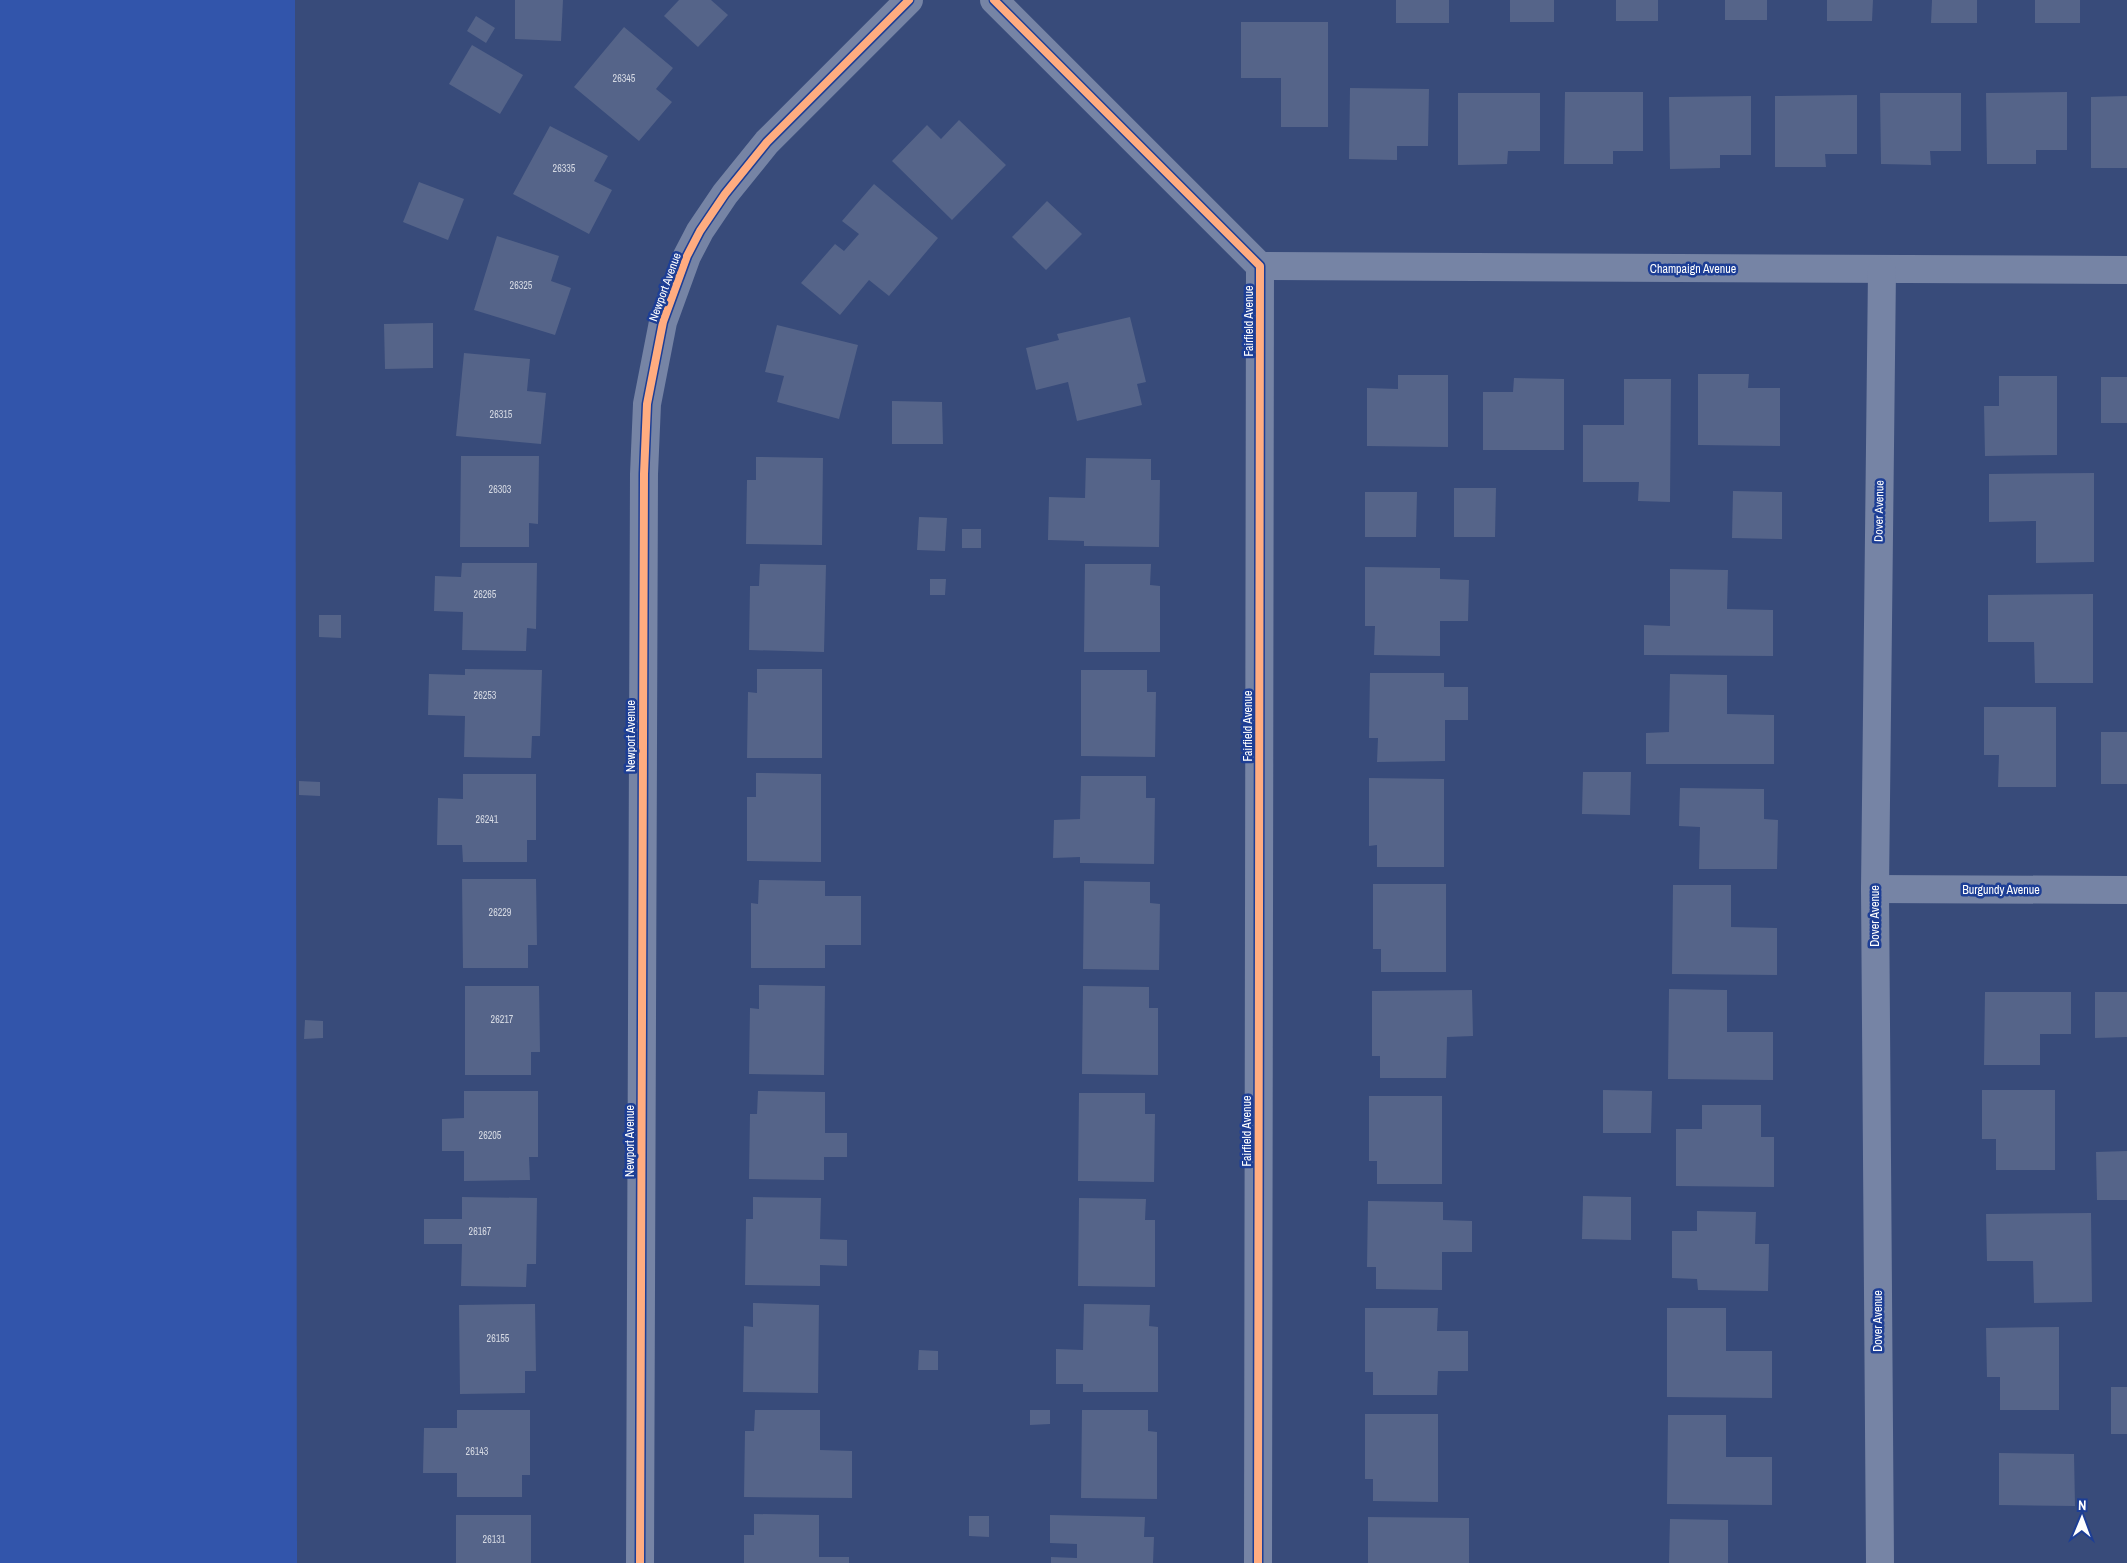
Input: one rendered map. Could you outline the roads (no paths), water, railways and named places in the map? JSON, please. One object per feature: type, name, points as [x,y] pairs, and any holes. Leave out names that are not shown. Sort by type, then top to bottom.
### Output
[{"type":"street","name":"Newport Avenue","points":[[640,1563],[644,474],[647,404],[663,322],[687,256],[700,231],[725,194],[767,142],[910,0]]},
{"type":"street","points":[[994,0],[1260,266]]},
{"type":"street","name":"Champaign Avenue","points":[[1260,266],[2127,270]]},
{"type":"street","name":"Fairfield Avenue","points":[[1258,1563],[1260,266]]},
{"type":"street","name":"Dover Avenue","points":[[1880,1563],[1875,889],[1882,270]]},
{"type":"street","name":"Burgundy Avenue","points":[[1875,889],[2127,890]]}]
